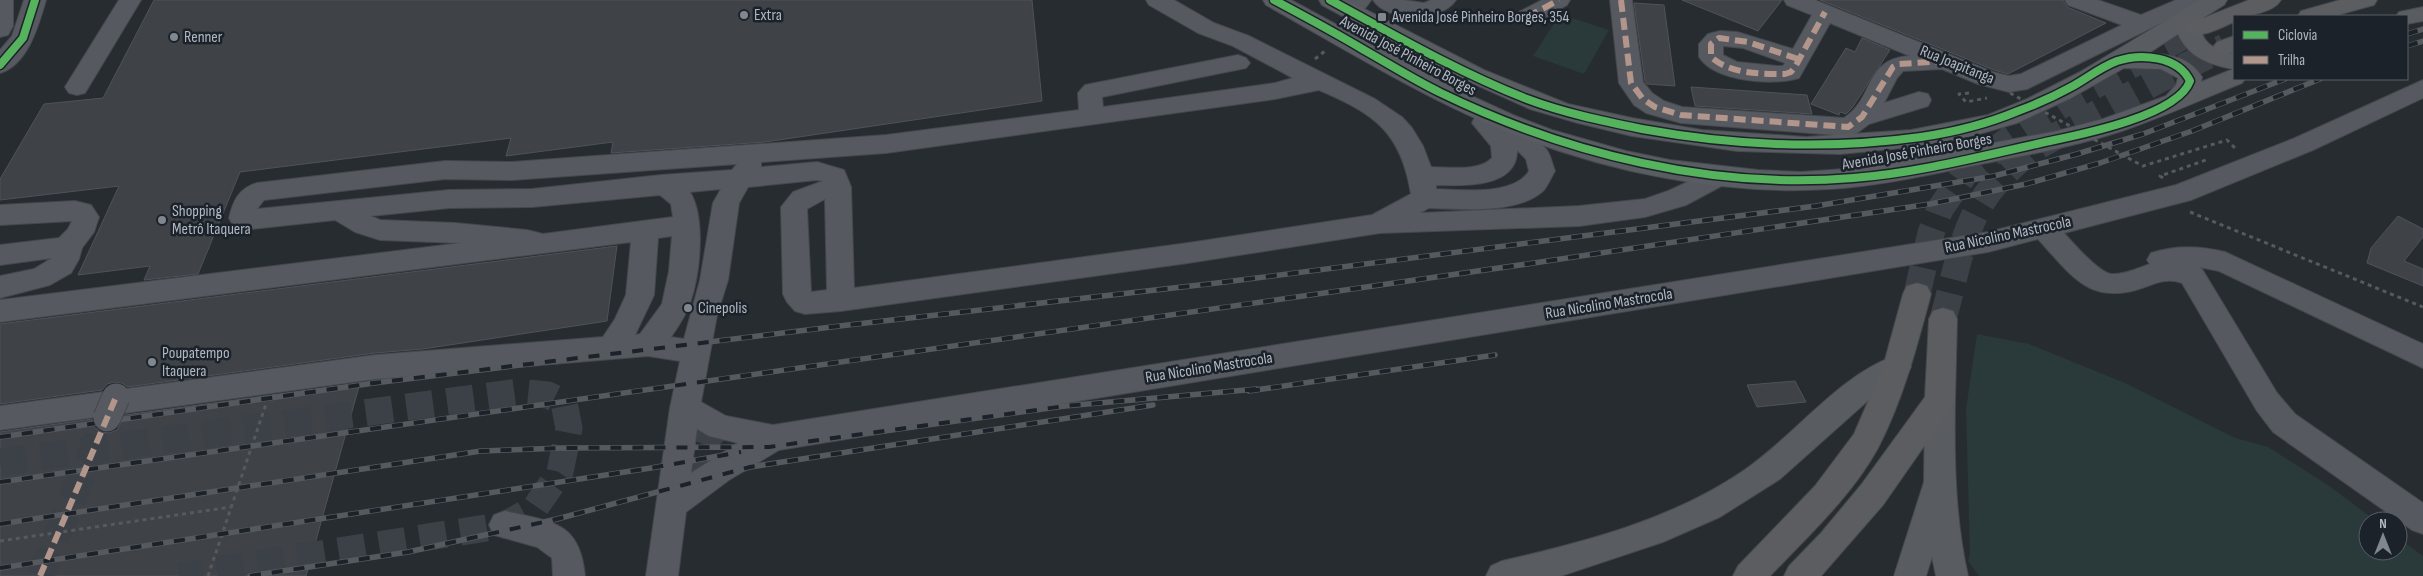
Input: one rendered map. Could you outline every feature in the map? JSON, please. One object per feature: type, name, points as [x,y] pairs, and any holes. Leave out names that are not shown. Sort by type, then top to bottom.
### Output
[{"type":"highway","points":[[2196,14],[2270,0]]},
{"type":"highway","points":[[2313,15],[2366,0]]},
{"type":"highway","points":[[1749,576],[1826,496],[1866,441],[1897,367],[1917,294]]},
{"type":"highway","points":[[1800,576],[1832,543],[1872,495],[1940,400],[1943,319]]},
{"type":"main road","name":"Avenida José Pinheiro Borges","points":[[1274,0],[1440,92],[1506,122],[1575,145],[1648,164],[1720,176],[1772,180],[1841,179],[1900,172],[2077,135],[2130,119],[2233,77]]},
{"type":"main road","name":"Avenida José Pinheiro Borges","points":[[1346,3],[1460,69],[1528,99],[1595,119],[1666,134],[1757,146],[1876,143],[1936,135],[1977,126],[2032,107],[2120,60],[2216,0]]},
{"type":"main road","points":[[2196,14],[2188,26],[2191,39],[2212,56],[2231,51]]},
{"type":"main road","points":[[2408,17],[2423,14]]},
{"type":"main road","points":[[2120,60],[2151,59],[2180,67],[2188,74],[2189,84],[2186,91],[2174,101]]},
{"type":"main road","points":[[1502,576],[1546,566],[1624,542],[1687,517],[1737,492],[1793,451],[1862,388],[1897,367]]},
{"type":"main road","points":[[1940,400],[1939,477],[1946,548],[1952,576]]},
{"type":"main road","points":[[1910,576],[1939,477]]},
{"type":"street","points":[[0,30],[2,26],[2,0]]},
{"type":"street","points":[[0,65],[23,38],[34,5],[55,0]]},
{"type":"street","points":[[77,87],[130,0]]},
{"type":"street","points":[[1157,0],[1206,28],[1241,41],[1379,111],[1397,125],[1410,146],[1423,187]]},
{"type":"street","points":[[1384,0],[1411,10],[1437,7],[1445,0]]},
{"type":"street","points":[[1527,17],[1559,0]]},
{"type":"street","points":[[1621,0],[1631,82],[1643,99],[1655,107],[1681,115],[1841,128],[1855,125],[1862,118],[1893,67],[1899,64],[1946,61]]},
{"type":"street","name":"Rua Joapitanga","points":[[1795,0],[1994,80],[2016,84],[2041,75],[2174,8],[2196,14]]},
{"type":"street","points":[[2076,0],[2143,24]]},
{"type":"street","points":[[1798,59],[1825,12]]},
{"type":"street","points":[[1206,28],[1238,62],[1243,86],[1241,96]]},
{"type":"street","points":[[1092,118],[1089,97],[1090,93],[1094,91],[1238,62]]},
{"type":"street","points":[[836,181],[817,171],[741,176],[532,198],[480,198],[243,220],[242,218],[246,204],[258,192],[445,170],[492,172],[839,148],[932,139],[1092,118],[1241,96],[1319,82]]},
{"type":"street","name":"Rua Nicolino Mastrocola","points":[[685,408],[720,427],[773,438],[1988,242],[2182,193],[2304,144],[2423,88]]},
{"type":"street","points":[[1423,187],[1460,200],[1490,198],[1512,195],[1533,185],[1542,171],[1537,155],[1510,134],[1484,123],[1440,92]]},
{"type":"street","points":[[1862,118],[1919,100]]},
{"type":"street","points":[[1378,224],[1423,187],[1496,170],[1504,162],[1506,153],[1502,144],[1484,123]]},
{"type":"street","points":[[839,148],[836,181],[841,300]]},
{"type":"street","points":[[662,576],[685,408],[703,315],[714,280],[726,204],[741,176],[758,154]]},
{"type":"street","points":[[480,198],[492,172]]},
{"type":"street","points":[[836,181],[798,201],[794,208],[797,294],[805,303],[841,300],[1188,253],[1378,224],[1580,216],[1645,208],[1678,198],[1720,176]]},
{"type":"street","points":[[648,345],[667,320],[676,304],[680,288],[685,208],[680,197],[661,184]]},
{"type":"street","points":[[339,210],[364,225],[380,230],[509,238],[537,242],[536,245]]},
{"type":"street","points":[[0,215],[82,212],[86,217],[80,234],[70,244],[62,247],[0,255]]},
{"type":"street","points":[[0,311],[685,225]]},
{"type":"street","points":[[2043,228],[2091,274],[2108,284],[2121,284],[2160,270],[2173,269],[2192,276],[2267,402],[2284,423],[2423,520]]},
{"type":"street","points":[[611,348],[626,325],[640,295],[645,230]]},
{"type":"street","points":[[0,287],[39,277],[60,268],[66,259],[70,244]]},
{"type":"street","points":[[2091,274],[2186,257],[2204,257],[2225,262],[2423,357]]},
{"type":"street","points":[[0,418],[375,367],[648,345],[696,352]]},
{"type":"street","name":"Rua Nicolino Mastrocola","points":[[672,505],[718,471],[773,438]]},
{"type":"street","points":[[505,525],[540,534],[557,542],[566,552],[570,576]]},
{"type":"path","points":[[2010,93],[2143,166],[2227,140],[2237,149],[2228,152]]},
{"type":"path","points":[[2211,158],[2160,176],[2194,202],[2182,208],[2423,307]]},
{"type":"path","points":[[208,576],[274,381]]},
{"type":"path","points":[[0,541],[231,507]]},
{"type":"shaded area","points":[[1560,14],[1609,30],[1584,74],[1533,56]]},
{"type":"shaded area","points":[[1977,334],[2029,344],[2125,383],[2235,438],[2268,447],[2328,485],[2363,511],[2358,511],[2358,561],[2408,561],[2408,545],[2423,556],[2423,576],[1979,576],[1968,561],[1970,554],[1966,409]]},
{"type":"building","name":"Shopping Metrô Itaquera","points":[[154,0],[1032,0],[1042,101],[765,142],[611,153],[613,142],[506,156],[511,138],[240,172],[198,274],[144,280],[150,266],[78,275],[119,186],[0,200],[0,179],[44,104],[103,98]]},
{"type":"building","points":[[1682,0],[1782,0],[1758,31]]},
{"type":"building","points":[[1820,0],[2063,0],[2067,7],[2106,23],[2008,74]]},
{"type":"building","points":[[1634,3],[1664,5],[1675,86],[1647,84],[1645,81]]},
{"type":"building","points":[[1862,38],[1890,50],[1852,108],[1846,114],[1840,112],[1839,115],[1811,104],[1846,48],[1855,52]]},
{"type":"building","points":[[1691,87],[1807,95],[1812,114],[1695,106]]},
{"type":"building","points":[[2398,216],[2423,229],[2423,237],[2404,261],[2423,269],[2423,286],[2367,263],[2371,248]]},
{"type":"building","name":"Poupatempo Itaquera","points":[[617,246],[607,321],[423,349],[375,353],[127,387],[122,383],[114,382],[107,384],[102,390],[0,404],[0,324]]},
{"type":"building","points":[[1795,381],[1806,402],[1757,407],[1747,385]]},
{"type":"building","points":[[360,383],[306,576],[0,576],[0,432],[92,419],[94,427],[101,432],[109,433],[117,430],[125,415]]},
{"type":"tunnel","points":[[1917,294],[1931,233],[1940,209],[1965,173],[2010,139],[2077,95],[2196,29]]},
{"type":"tunnel","points":[[1943,319],[1962,246],[1973,218],[1985,197],[2009,170],[2029,151],[2160,79],[2225,47]]},
{"type":"tunnel","points":[[93,449],[519,392],[548,395],[564,403],[569,428],[560,472],[535,508],[505,525],[179,576]]},
{"type":"tunnel","points":[[718,471],[706,471],[700,464],[707,438],[720,427]]},
{"type":"tunnel","points":[[93,449],[98,437]]},
{"type":"tunnel","points":[[0,462],[93,449]]},
{"type":"tunnel","points":[[40,576],[93,449]]},
{"type":"railway","points":[[2408,34],[2423,29]]},
{"type":"railway","points":[[2408,46],[2423,41]]},
{"type":"railway","points":[[0,437],[374,383],[848,325],[1217,283],[1816,206],[1994,176],[2077,154],[2143,134],[2282,80]]},
{"type":"railway","points":[[0,482],[1527,264],[1930,204],[2026,184],[2100,163],[2192,131],[2318,80]]},
{"type":"railway","points":[[1249,391],[1495,355]]},
{"type":"railway","points":[[0,524],[481,451],[562,448],[769,447],[1065,406],[1257,389]]},
{"type":"railway","points":[[250,576],[408,552],[557,519],[750,467],[1153,405]]},
{"type":"railway","points":[[0,568],[651,468],[741,452]]},
{"type":"marked path","points":[[1527,17],[1559,0]]},
{"type":"marked path","points":[[1621,0],[1631,83],[1643,99],[1655,107],[1681,115],[1848,127],[1862,117],[1893,67],[1899,64],[1946,61]]},
{"type":"marked path","points":[[1798,59],[1759,45],[1728,38],[1719,38],[1711,44],[1711,57],[1725,66],[1745,71],[1785,74],[1791,72],[1795,67],[1825,12]]},
{"type":"marked path","points":[[40,576],[116,397]]},
{"type":"cycle path","points":[[0,65],[23,38],[35,0]]},
{"type":"cycle path","points":[[1274,0],[1441,93],[1536,133],[1635,161],[1736,177],[1788,179],[1864,177],[1940,164],[2070,137],[2124,122],[2154,111],[2176,100],[2183,94],[2190,81],[2186,73],[2171,62],[2150,58],[2129,58],[2115,62],[2037,104],[1953,132],[1859,144],[1784,145],[1710,140],[1634,127],[1540,104],[1452,65],[1330,0]]},
{"type":"place","name":"Extra","points":[[744,15]]},
{"type":"place","name":"Avenida José Pinheiro Borges, 354","points":[[1382,17]]},
{"type":"place","name":"Renner","points":[[174,37]]},
{"type":"place","name":"Shopping Metrô Itaquera","points":[[162,220]]},
{"type":"place","name":"Cinepolis","points":[[688,308]]},
{"type":"place","name":"Poupatempo Itaquera","points":[[152,362]]}]
